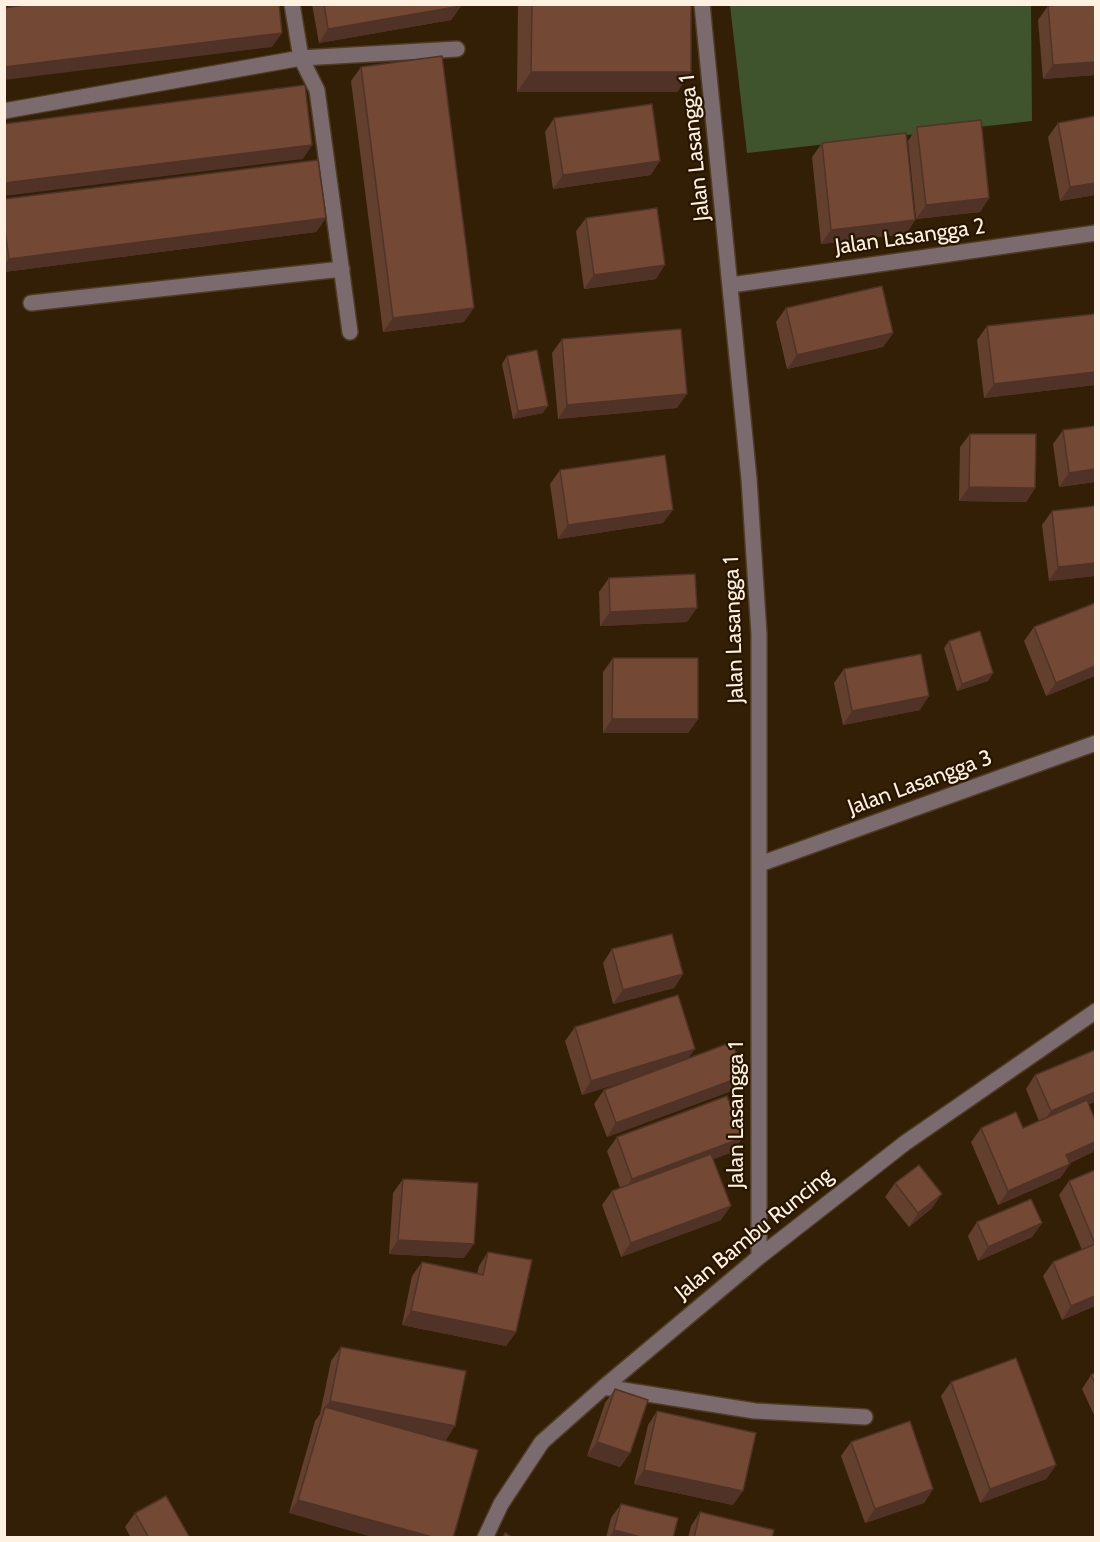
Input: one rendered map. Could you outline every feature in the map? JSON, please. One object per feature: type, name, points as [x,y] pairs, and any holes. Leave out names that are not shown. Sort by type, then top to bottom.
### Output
[{"type":"street","points":[[292,4],[301,58],[317,90],[350,332]]},
{"type":"street","name":"Jalan Lasangga 1","points":[[702,4],[749,479],[759,634],[759,1257]]},
{"type":"street","points":[[4,111],[301,58],[457,49]]},
{"type":"street","name":"Jalan Lasangga 2","points":[[731,285],[1095,233]]},
{"type":"street","points":[[31,303],[342,269]]},
{"type":"street","name":"Jalan Lasangga 3","points":[[760,864],[1095,743]]},
{"type":"street","name":"Jalan Bambu Runcing","points":[[485,1538],[501,1504],[542,1442],[604,1387],[759,1257],[904,1143],[1095,1012]]},
{"type":"street","points":[[604,1387],[755,1411],[866,1417]]},
{"type":"green space","points":[[730,5],[1031,5],[1032,121],[747,153]]},
{"type":"building","points":[[31,4],[279,4],[282,33],[4,67],[4,8]]},
{"type":"building","points":[[324,4],[461,4],[461,6],[328,29]]},
{"type":"building","points":[[532,4],[691,4],[691,72],[531,72]]},
{"type":"building","points":[[1095,4],[1095,62],[1053,65],[1048,6]]},
{"type":"building","points":[[442,56],[474,308],[393,318],[361,67]]},
{"type":"building","points":[[305,85],[312,145],[4,183],[4,124]]},
{"type":"building","points":[[652,104],[660,161],[563,175],[554,118]]},
{"type":"building","points":[[1095,116],[1095,183],[1070,187],[1058,123]]},
{"type":"building","points":[[981,120],[989,198],[926,205],[917,127]]},
{"type":"building","points":[[906,133],[915,220],[831,230],[822,143]]},
{"type":"building","points":[[318,160],[326,218],[9,259],[4,222],[4,199]]},
{"type":"building","points":[[657,208],[665,265],[594,275],[586,218]]},
{"type":"building","points":[[882,286],[893,333],[797,355],[786,308]]},
{"type":"building","points":[[1095,314],[1095,372],[994,384],[987,326]]},
{"type":"building","points":[[681,329],[687,394],[567,405],[562,339]]},
{"type":"building","points":[[537,350],[548,406],[518,411],[507,356]]},
{"type":"building","points":[[1095,426],[1095,469],[1069,473],[1063,430]]},
{"type":"building","points":[[970,434],[1036,434],[1035,488],[969,487]]},
{"type":"building","points":[[665,455],[673,510],[568,525],[560,470]]},
{"type":"building","points":[[1095,506],[1095,563],[1058,567],[1052,511]]},
{"type":"building","points":[[695,574],[697,608],[610,612],[609,578]]},
{"type":"building","points":[[1095,603],[1095,666],[1056,683],[1034,627]]},
{"type":"building","points":[[980,631],[993,673],[962,684],[949,641]]},
{"type":"building","points":[[921,654],[929,696],[852,711],[844,669]]},
{"type":"building","points":[[613,658],[698,658],[698,719],[612,719]]},
{"type":"building","points":[[672,934],[683,974],[623,990],[612,949]]},
{"type":"building","points":[[678,995],[695,1049],[591,1081],[575,1027]]},
{"type":"building","points":[[732,1042],[744,1076],[616,1123],[604,1090]]},
{"type":"building","points":[[1095,1050],[1095,1092],[1051,1111],[1035,1075]]},
{"type":"building","points":[[727,1096],[742,1138],[632,1179],[617,1137]]},
{"type":"building","points":[[1087,1100],[1095,1120],[1095,1142],[1066,1155],[1070,1164],[1008,1191],[981,1128],[1016,1112],[1023,1128]]},
{"type":"building","points":[[711,1154],[731,1206],[631,1243],[612,1191]]},
{"type":"building","points":[[919,1165],[942,1194],[918,1213],[895,1183]]},
{"type":"building","points":[[1095,1170],[1095,1244],[1069,1181]]},
{"type":"building","points":[[403,1179],[478,1183],[474,1244],[398,1240]]},
{"type":"building","points":[[1031,1199],[1042,1223],[988,1247],[977,1222]]},
{"type":"building","points":[[1095,1244],[1095,1296],[1071,1306],[1053,1262]]},
{"type":"building","points":[[488,1252],[532,1260],[516,1332],[411,1311],[422,1262],[483,1275]]},
{"type":"building","points":[[341,1347],[466,1371],[455,1426],[330,1401]]},
{"type":"building","points":[[1016,1358],[1056,1465],[990,1489],[951,1382]]},
{"type":"building","points":[[615,1389],[648,1400],[630,1453],[597,1442]]},
{"type":"building","points":[[325,1407],[478,1450],[453,1538],[436,1538],[298,1500]]},
{"type":"building","points":[[657,1411],[756,1433],[743,1491],[644,1470]]},
{"type":"building","points":[[910,1421],[933,1489],[875,1509],[851,1442]]},
{"type":"building","points":[[166,1496],[190,1538],[149,1538],[135,1513]]},
{"type":"building","points":[[621,1504],[678,1518],[673,1538],[645,1538],[614,1530]]},
{"type":"building","points":[[700,1512],[774,1530],[772,1538],[694,1538]]},
{"type":"building","points":[[505,1533],[513,1538],[503,1538]]}]
